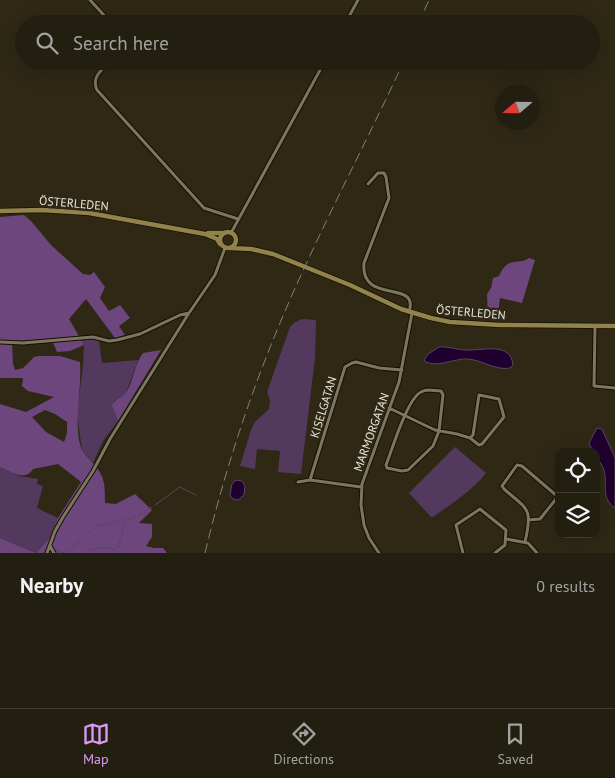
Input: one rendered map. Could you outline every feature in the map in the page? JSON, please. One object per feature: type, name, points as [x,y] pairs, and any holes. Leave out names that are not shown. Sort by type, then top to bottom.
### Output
[{"type":"main road","name":"ÖSTERLEDEN","points":[[0,211],[42,210],[89,213],[204,233],[225,246],[249,248]]},
{"type":"main road","name":"ÖSTERLEDEN","points":[[204,233],[228,233],[241,245],[290,260],[411,313],[450,322],[500,325],[615,326]]},
{"type":"main road","points":[[228,233],[220,238],[225,246],[234,244],[235,238]]},
{"type":"street","points":[[90,0],[104,15]]},
{"type":"street","points":[[350,15],[358,0]]},
{"type":"street","points":[[103,70],[94,82],[97,90],[204,208],[238,219]]},
{"type":"street","points":[[228,233],[238,219],[319,70]]},
{"type":"street","points":[[368,184],[378,174],[386,174],[386,186],[390,195],[364,263],[365,274],[369,282],[375,286],[409,298],[411,313]]},
{"type":"street","points":[[47,553],[63,517],[189,313],[216,274],[225,246]]},
{"type":"street","points":[[0,342],[23,343],[93,337],[109,341],[117,340],[140,334],[180,314],[189,313]]},
{"type":"street","name":"MARMORGATAN","points":[[379,553],[368,538],[364,525],[360,505],[361,487],[402,370],[411,313]]},
{"type":"street","points":[[596,326],[594,386],[615,388]]},
{"type":"street","name":"KISELGATAN","points":[[310,480],[345,367],[356,362],[379,368],[402,370]]},
{"type":"street","points":[[428,390],[441,391],[444,395],[439,431],[433,446],[409,470],[402,471],[387,468],[386,465],[405,416],[420,392],[428,390]]},
{"type":"street","points":[[389,408],[439,431],[470,438],[479,445],[504,419],[504,412],[499,399],[479,395],[473,434],[470,438]]},
{"type":"street","points":[[525,542],[528,520],[526,508],[503,488],[503,484],[517,466],[522,466],[557,496],[540,518],[528,520]]},
{"type":"street","points":[[298,482],[310,480],[361,487]]},
{"type":"street","points":[[463,553],[455,526],[478,509],[505,528],[506,540],[504,547],[495,553]]},
{"type":"street","points":[[506,540],[525,542],[537,553]]},
{"type":"street","points":[[50,545],[54,553]]},
{"type":"shaded area","points":[[24,215],[51,245],[83,274],[90,275],[94,272],[105,287],[100,298],[109,311],[120,305],[130,318],[119,326],[125,335],[115,338],[86,299],[69,319],[84,345],[70,351],[57,352],[52,340],[12,341],[13,364],[15,370],[23,368],[34,357],[39,356],[60,356],[80,362],[79,437],[82,450],[102,476],[105,503],[116,504],[135,494],[152,510],[139,523],[152,524],[152,537],[146,546],[163,548],[167,553],[36,553],[50,537],[58,518],[81,482],[58,464],[33,469],[26,475],[18,475],[0,467],[0,404],[26,412],[54,397],[28,391],[22,386],[23,378],[0,378],[0,217]],"holes":[[[45,410],[67,422],[67,433],[64,442],[46,432],[32,417]]]},
{"type":"shaded area","points":[[529,258],[535,260],[522,303],[500,298],[497,321],[488,317],[487,294],[491,288],[493,278],[499,276],[509,263]]},
{"type":"shaded area","points":[[302,319],[316,320],[315,358],[301,474],[278,472],[280,451],[257,449],[255,469],[240,466],[255,422],[269,409],[270,400],[267,392],[290,327]]},
{"type":"shaded area","points":[[99,340],[102,363],[138,360],[126,393],[114,401],[118,421],[103,441],[93,463],[82,450],[77,414],[83,365],[84,345],[81,341]]},
{"type":"shaded area","points":[[439,347],[466,350],[501,350],[511,358],[513,365],[505,369],[468,359],[436,364],[431,364],[424,360],[428,354]]},
{"type":"shaded area","points":[[161,350],[118,421],[112,405],[127,391],[143,353]]},
{"type":"shaded area","points":[[597,428],[602,429],[615,458],[615,508],[610,504],[606,495],[605,475],[600,462],[600,448],[591,448],[589,443]]},
{"type":"shaded area","points":[[455,447],[486,473],[461,497],[431,517],[409,493]]},
{"type":"shaded area","points":[[0,467],[19,476],[38,479],[37,484],[43,486],[37,508],[58,518],[50,537],[36,553],[0,538]]},
{"type":"shaded area","points":[[236,480],[242,481],[245,486],[244,495],[238,500],[233,499],[230,495],[232,484]]},
{"type":"shaded area","points":[[0,538],[36,553],[0,553]]},
{"type":"waterway","points":[[155,505],[180,487],[196,495]]},
{"type":"waterway","points":[[66,553],[96,526],[134,518],[152,507]]},
{"type":"waterway","points":[[118,548],[125,522]]},
{"type":"waterway","points":[[89,551],[106,548],[114,549],[120,553]]},
{"type":"waterway","points":[[54,550],[64,553]]},
{"type":"railway","points":[[422,15],[429,0]]},
{"type":"railway","points":[[205,553],[225,478],[262,367],[292,295],[400,70]]}]
